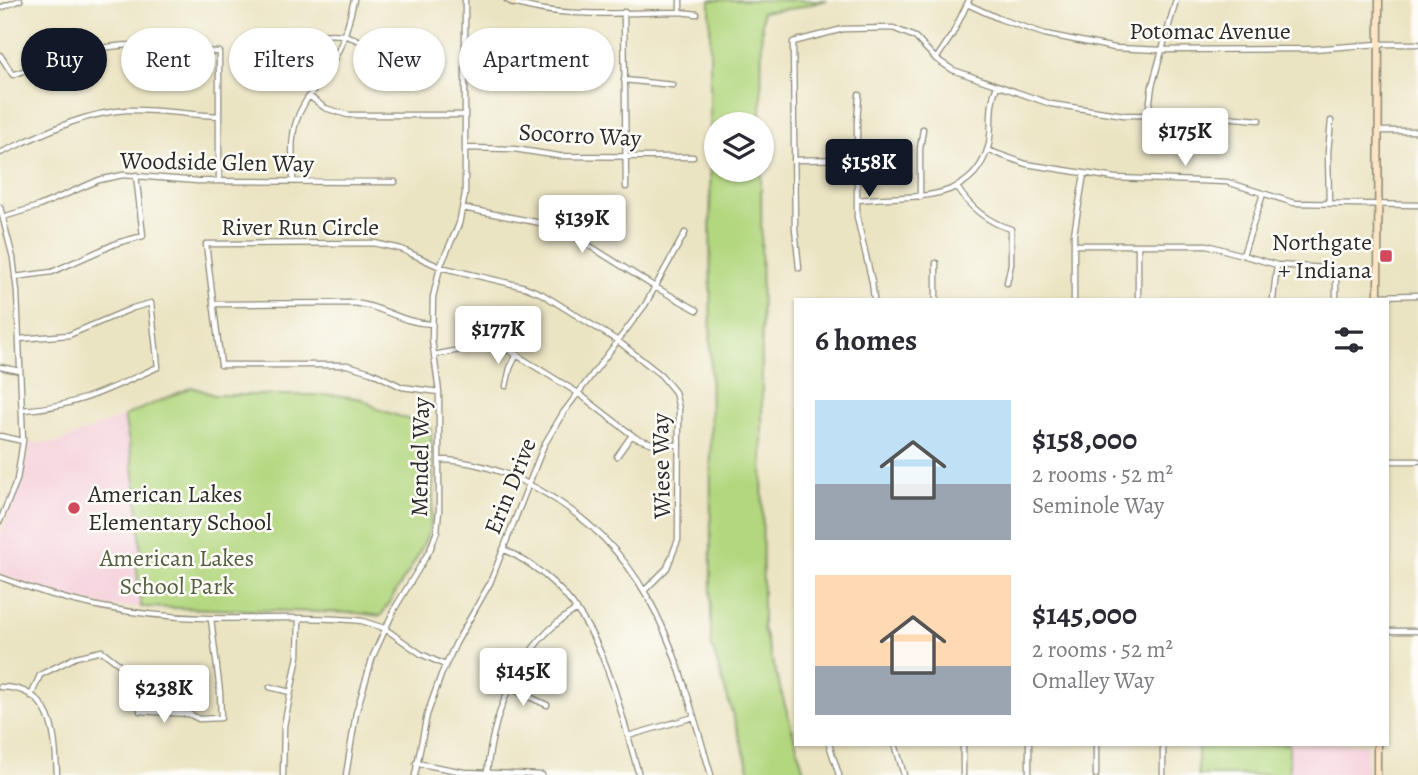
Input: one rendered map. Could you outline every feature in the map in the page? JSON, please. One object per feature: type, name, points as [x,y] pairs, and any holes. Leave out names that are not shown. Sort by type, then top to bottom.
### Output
[{"type":"main road","points":[[1378,0],[1378,298]]},
{"type":"main road","points":[[1377,746],[1377,775]]},
{"type":"street","points":[[0,8],[20,0]]},
{"type":"street","points":[[293,181],[294,127],[301,109],[335,58],[345,36],[354,0]]},
{"type":"street","name":"Mendel Way","points":[[465,0],[465,28]]},
{"type":"street","points":[[680,0],[680,12]]},
{"type":"street","points":[[1148,115],[1152,86],[1176,0]]},
{"type":"street","points":[[512,1],[545,11],[697,14]]},
{"type":"street","points":[[936,59],[952,35],[968,2]]},
{"type":"street","name":"Potomac Avenue","points":[[968,2],[1023,27],[1068,40],[1115,48],[1313,49],[1418,44]]},
{"type":"street","points":[[624,12],[626,187]]},
{"type":"street","points":[[799,268],[795,229],[793,42],[843,29],[893,28],[915,37],[936,59],[953,71],[1051,104],[1124,115],[1212,116],[1259,120]]},
{"type":"street","points":[[339,36],[353,39]]},
{"type":"street","points":[[0,55],[13,75],[61,56],[102,47],[139,45],[219,52],[219,181]]},
{"type":"street","points":[[624,80],[673,85]]},
{"type":"street","points":[[857,200],[939,195],[957,187],[978,168],[987,150],[990,107],[997,86]]},
{"type":"street","name":"Mendel Way","points":[[346,775],[363,684],[384,628],[434,540],[439,511],[439,392],[432,324],[433,297],[440,267],[454,237],[463,208],[465,91]]},
{"type":"street","points":[[859,95],[856,159],[858,229],[865,249],[874,298]]},
{"type":"street","points":[[309,96],[325,108],[348,115],[465,115]]},
{"type":"street","points":[[0,153],[62,125],[100,114],[139,110],[219,116]]},
{"type":"street","points":[[1329,204],[1328,152],[1331,121]]},
{"type":"street","points":[[920,197],[920,149],[923,130]]},
{"type":"street","points":[[1378,131],[1418,131]]},
{"type":"street","name":"Socorro Way","points":[[465,148],[501,148],[559,156],[694,157]]},
{"type":"street","points":[[987,150],[1026,164],[1128,180],[1217,181],[1294,203],[1418,205]]},
{"type":"street","points":[[794,160],[856,159]]},
{"type":"street","points":[[1074,298],[1074,245],[1084,174]]},
{"type":"street","points":[[15,277],[52,272],[117,243],[143,236],[135,175]]},
{"type":"street","name":"Woodside Glen Way","points":[[3,217],[39,206],[99,180],[135,175],[219,181],[395,182]]},
{"type":"street","points":[[957,187],[981,215],[1011,229],[1011,264],[1007,283]]},
{"type":"street","points":[[1243,255],[1263,194]]},
{"type":"street","points":[[0,207],[15,277],[23,441],[20,468],[3,507],[0,521]]},
{"type":"street","points":[[463,208],[546,224],[566,231],[697,310]]},
{"type":"street","name":"Erin Drive","points":[[415,775],[427,715],[445,665],[490,583],[548,437],[645,305],[685,233]]},
{"type":"street","name":"River Run Circle","points":[[439,392],[402,387],[371,372],[347,365],[221,365],[206,244],[383,244],[440,267]]},
{"type":"street","points":[[1074,245],[1207,245],[1277,265],[1333,270],[1336,277],[1336,298]]},
{"type":"street","points":[[1138,245],[1138,298]]},
{"type":"street","points":[[936,263],[936,298]]},
{"type":"street","points":[[1273,298],[1277,265]]},
{"type":"street","name":"Wiese Way","points":[[440,267],[534,290],[618,341],[670,385],[679,409],[678,540],[667,568],[645,590]]},
{"type":"street","points":[[1378,298],[1418,295]]},
{"type":"street","points":[[19,339],[69,335],[133,307],[151,303],[158,368],[78,402],[22,410]]},
{"type":"street","points":[[214,304],[354,303],[374,307],[405,321],[432,324]]},
{"type":"street","points":[[434,355],[485,345],[502,348],[517,354],[578,393],[632,435],[654,444],[679,445]]},
{"type":"street","points":[[506,386],[517,354]]},
{"type":"street","points":[[0,367],[20,371]]},
{"type":"street","points":[[617,456],[632,435]]},
{"type":"street","points":[[0,436],[23,441]]},
{"type":"street","points":[[439,460],[461,460],[528,484],[567,507],[598,532],[622,558],[645,590],[674,650],[711,775]]},
{"type":"street","points":[[1389,461],[1418,461]]},
{"type":"street","points":[[503,549],[547,575],[577,609],[605,658],[637,774]]},
{"type":"street","points":[[0,577],[61,598],[150,615],[211,619],[354,620],[384,628],[421,654],[445,665]]},
{"type":"street","points":[[487,773],[494,729],[510,688],[539,639],[552,626],[577,609]]},
{"type":"street","points":[[31,696],[40,675],[76,657],[102,651],[144,680],[139,711],[188,714],[199,719],[221,718],[211,619]]},
{"type":"street","points":[[282,775],[284,726],[298,656],[299,620]]},
{"type":"street","points":[[1389,631],[1418,631]]},
{"type":"street","points":[[0,687],[18,690],[31,696],[45,709],[53,725],[57,775]]},
{"type":"street","points":[[271,687],[290,692]]},
{"type":"street","points":[[510,688],[547,705]]},
{"type":"street","points":[[628,736],[694,717]]},
{"type":"street","points":[[830,746],[839,775]]},
{"type":"street","points":[[896,746],[904,775]]},
{"type":"street","points":[[963,746],[963,775]]},
{"type":"street","points":[[1029,746],[1029,775]]},
{"type":"street","points":[[1096,746],[1096,775]]},
{"type":"street","points":[[1163,746],[1163,775]]},
{"type":"street","points":[[416,763],[443,769],[541,775]]},
{"type":"shaded area","name":"American Lakes Elementary School","points":[[124,416],[131,450],[141,535],[141,562],[136,563],[141,607],[112,607],[75,599],[0,574],[0,535],[22,481],[30,443],[57,443]]},
{"type":"shaded area","points":[[1197,746],[1367,746],[1366,775],[1197,775]]},
{"type":"green space","points":[[710,0],[827,0],[796,8],[762,12],[761,112],[710,112]]},
{"type":"green space","points":[[710,182],[761,182],[763,628],[794,736],[794,746],[797,746],[805,775],[751,775],[711,643]]},
{"type":"green space","name":"American Lakes School Park","points":[[192,387],[214,395],[336,395],[362,399],[378,409],[431,425],[433,492],[429,530],[414,563],[381,616],[141,607],[136,562],[141,561],[138,507],[124,416]]},
{"type":"green space","points":[[1198,746],[1289,746],[1289,775],[1198,775]]},
{"type":"place","name":"Northgate + Indiana","points":[[1386,256]]},
{"type":"place","name":"American Lakes Elementary School","points":[[74,508]]}]
